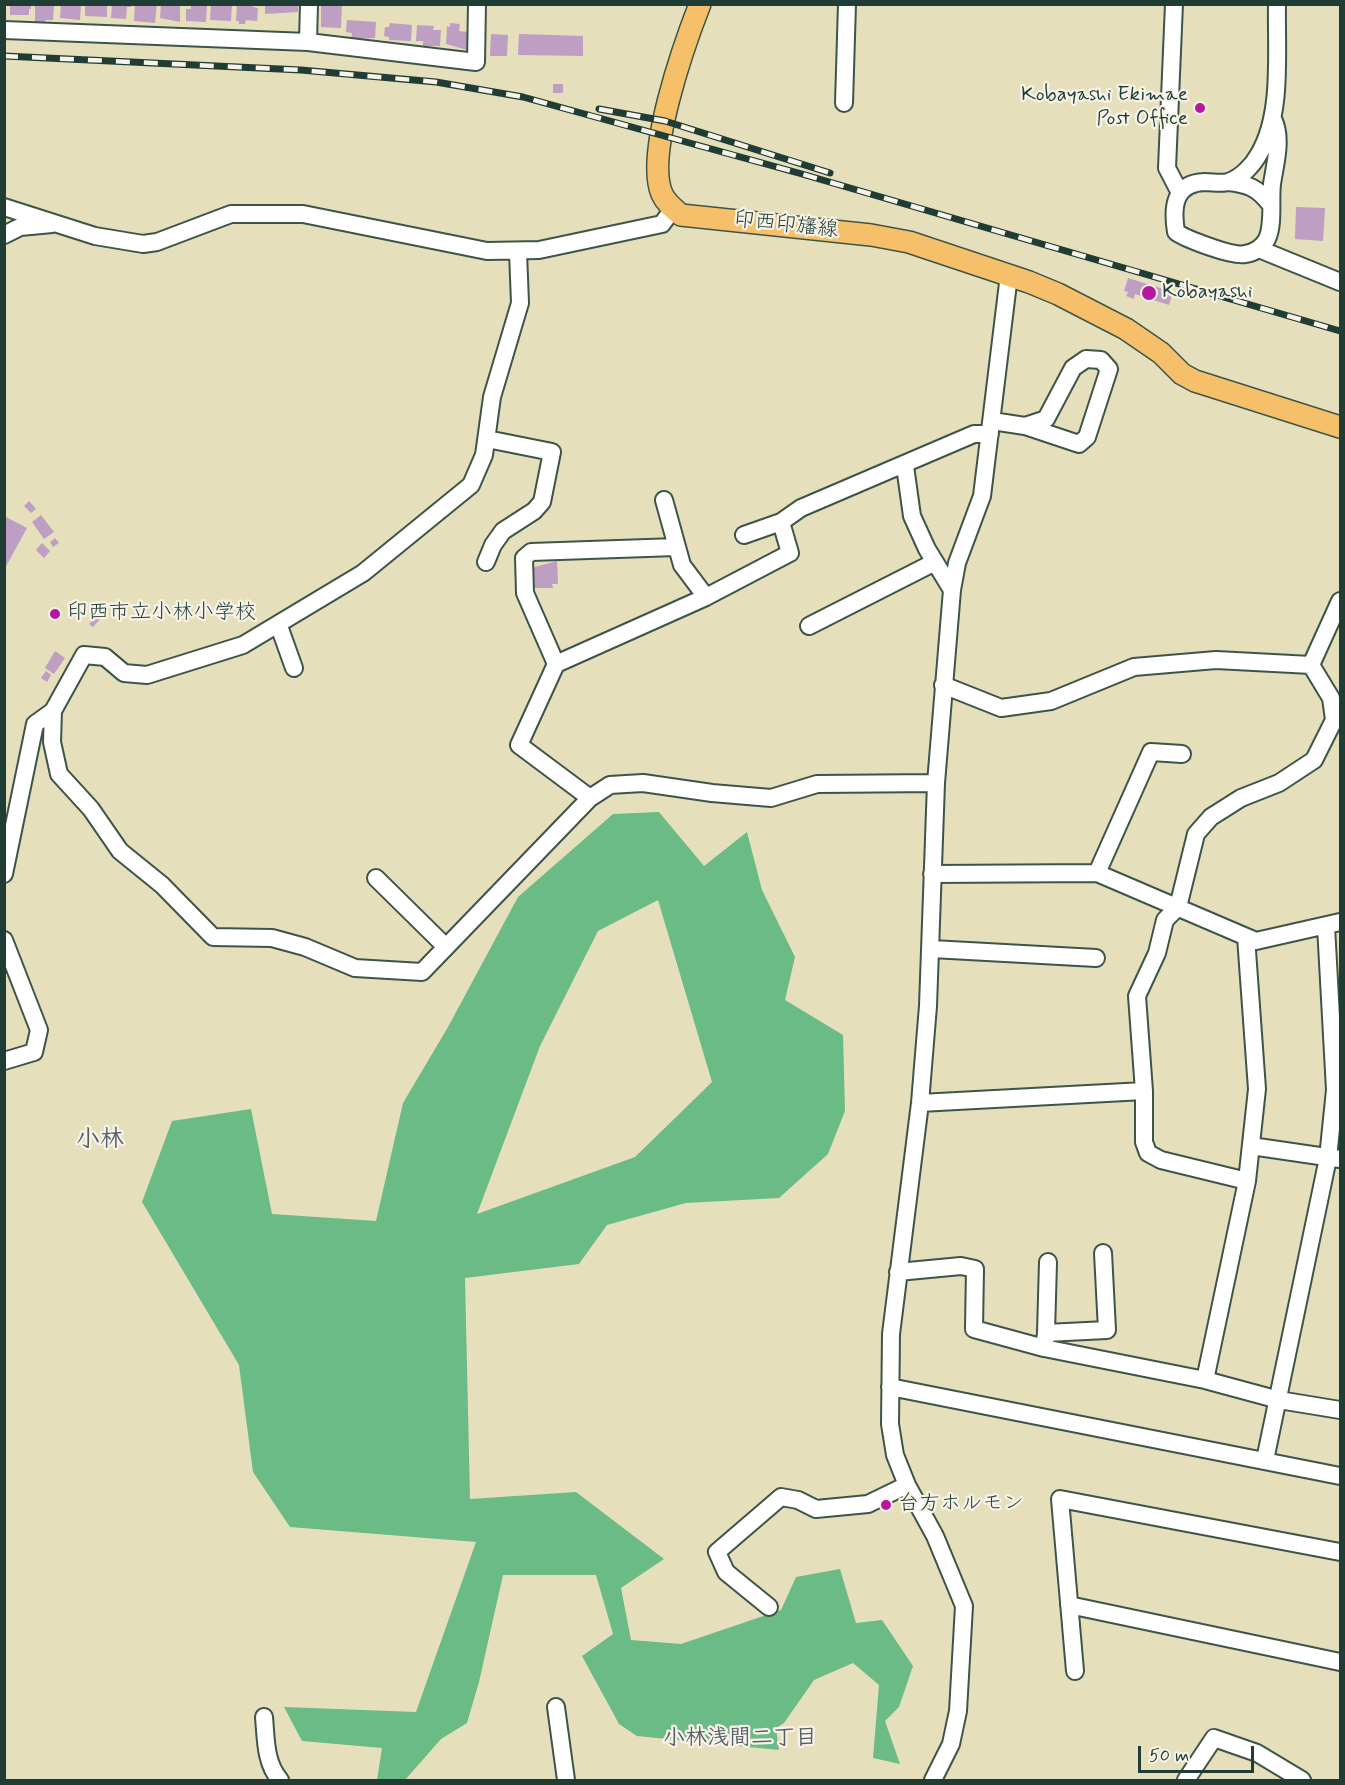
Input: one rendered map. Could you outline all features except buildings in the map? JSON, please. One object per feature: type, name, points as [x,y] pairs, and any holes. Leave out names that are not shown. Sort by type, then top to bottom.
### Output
[{"type":"main road","points":[[673,209],[662,194],[657,174],[661,134],[690,31],[700,4]]},
{"type":"main road","name":"印西印旛線","points":[[673,209],[681,215],[693,217],[890,237],[1009,275],[1058,294],[1118,325],[1161,353],[1182,374],[1195,381],[1341,427]]},
{"type":"street","points":[[308,42],[309,4]]},
{"type":"street","points":[[4,30],[308,42],[476,62],[477,4]]},
{"type":"street","points":[[844,103],[847,4]]},
{"type":"street","points":[[1174,4],[1167,168],[1180,193]]},
{"type":"street","points":[[1270,204],[1260,191],[1251,186],[1228,182],[1202,183],[1175,197],[1173,211],[1176,232],[1184,238],[1243,255],[1259,249],[1267,239],[1278,132],[1274,121],[1277,4]]},
{"type":"street","points":[[1228,182],[1245,172],[1258,156],[1274,121]]},
{"type":"street","points":[[4,207],[27,212],[52,224],[95,236],[143,244],[157,242],[231,214],[293,213],[487,251],[518,252],[539,250],[662,224],[673,209]]},
{"type":"street","points":[[4,235],[20,228],[52,224]]},
{"type":"street","points":[[1259,249],[1341,282]]},
{"type":"street","points":[[4,874],[35,724],[53,711],[84,655],[105,657],[124,673],[147,675],[243,645],[279,626],[363,573],[471,485],[488,439],[492,397],[520,303],[518,252]]},
{"type":"street","points":[[933,1780],[951,1744],[958,1711],[964,1606],[935,1536],[907,1485],[895,1455],[890,1424],[891,1334],[920,1103],[932,950],[932,874],[936,783],[952,590],[957,563],[982,496],[1009,275]]},
{"type":"street","points":[[744,535],[781,522],[801,508],[905,466],[974,434],[991,428],[1025,426],[1046,419],[1073,368],[1086,359],[1101,360],[1109,369],[1087,437],[1079,444],[1025,426]]},
{"type":"street","points":[[486,562],[493,544],[503,531],[534,511],[542,502],[552,452],[488,439]]},
{"type":"street","points":[[905,466],[912,516],[952,590]]},
{"type":"street","points":[[664,500],[682,565],[706,597]]},
{"type":"street","points":[[591,798],[519,745],[556,664],[706,597],[790,553],[781,522]]},
{"type":"street","points":[[556,664],[525,593],[524,558],[531,552],[676,547]]},
{"type":"street","points":[[809,626],[935,562]]},
{"type":"street","points":[[1311,665],[1341,601]]},
{"type":"street","points":[[279,626],[294,668]]},
{"type":"street","points":[[943,685],[1001,708],[1051,701],[1134,667],[1216,660],[1311,665]]},
{"type":"street","points":[[1247,1181],[1161,1160],[1148,1153],[1144,1142],[1144,1091],[1137,996],[1157,953],[1165,920],[1178,908],[1196,834],[1211,817],[1241,798],[1279,783],[1314,760],[1337,721],[1330,698],[1311,665]]},
{"type":"street","points":[[53,711],[52,742],[59,774],[91,809],[120,851],[162,885],[213,937],[272,939],[305,947],[356,968],[400,972],[422,972],[444,945],[591,798],[610,785],[643,783],[712,794],[771,798],[817,784],[936,783]]},
{"type":"street","points":[[1097,873],[1150,753],[1182,754]]},
{"type":"street","points":[[932,874],[1097,873],[1256,941],[1333,924],[1334,1158],[1265,1460]]},
{"type":"street","points":[[376,878],[444,945]]},
{"type":"street","points":[[1205,1380],[1247,1181],[1257,1089],[1246,937]]},
{"type":"street","points":[[4,940],[39,1030],[34,1052],[4,1061]]},
{"type":"street","points":[[932,950],[1096,958]]},
{"type":"street","points":[[920,1103],[1144,1091]]},
{"type":"street","points":[[1251,1146],[1334,1158]]},
{"type":"street","points":[[1045,1340],[1107,1330],[1104,1253]]},
{"type":"street","points":[[1045,1340],[1048,1263]]},
{"type":"street","points":[[897,1272],[961,1266],[975,1269],[974,1329],[1045,1340],[1279,1400],[1341,1410]]},
{"type":"street","points":[[890,1387],[1341,1476]]},
{"type":"street","points":[[769,1607],[726,1572],[717,1552],[781,1497],[798,1500],[816,1509],[868,1504],[907,1485]]},
{"type":"street","points":[[1075,1671],[1060,1499],[1341,1552]]},
{"type":"street","points":[[1069,1605],[1341,1662]]},
{"type":"street","points":[[556,1707],[566,1780]]},
{"type":"street","points":[[264,1717],[266,1750],[273,1772],[280,1780]]},
{"type":"street","points":[[1185,1780],[1214,1738],[1257,1753],[1302,1780]]},
{"type":"green space","points":[[659,812],[704,866],[747,832],[762,890],[795,957],[785,1000],[843,1035],[845,1111],[828,1154],[779,1198],[686,1203],[607,1225],[579,1264],[465,1278],[470,1499],[576,1492],[664,1559],[621,1588],[631,1640],[681,1644],[781,1610],[796,1577],[840,1569],[856,1623],[882,1620],[913,1666],[899,1707],[885,1721],[900,1764],[873,1758],[879,1685],[853,1663],[814,1680],[784,1723],[776,1728],[779,1750],[637,1736],[619,1724],[582,1656],[613,1634],[596,1575],[503,1575],[479,1682],[467,1723],[441,1739],[405,1780],[377,1780],[382,1748],[302,1741],[284,1707],[416,1712],[476,1542],[290,1527],[253,1472],[239,1365],[142,1202],[172,1121],[251,1109],[272,1214],[376,1221],[403,1103],[448,1027],[518,897],[613,814]],"holes":[[[658,900],[712,1082],[635,1157],[477,1214],[540,1046],[598,931]]]},
{"type":"railway","points":[[4,56],[301,70],[436,82],[523,97],[802,174],[1340,331]]},
{"type":"railway","points":[[599,109],[665,121],[830,173]]},
{"type":"place","name":"Kobayashi Ekimae Post Office","points":[[1200,108]]},
{"type":"place","name":"Kobayashi","points":[[1149,293]]},
{"type":"place","name":"印西市立小林小学校","points":[[55,614]]},
{"type":"place","name":"台方ホルモン","points":[[886,1505]]},
{"type":"district","name":"小林","points":[[100,1141]]},
{"type":"district","name":"小林浅間二丁目","points":[[740,1739]]}]
